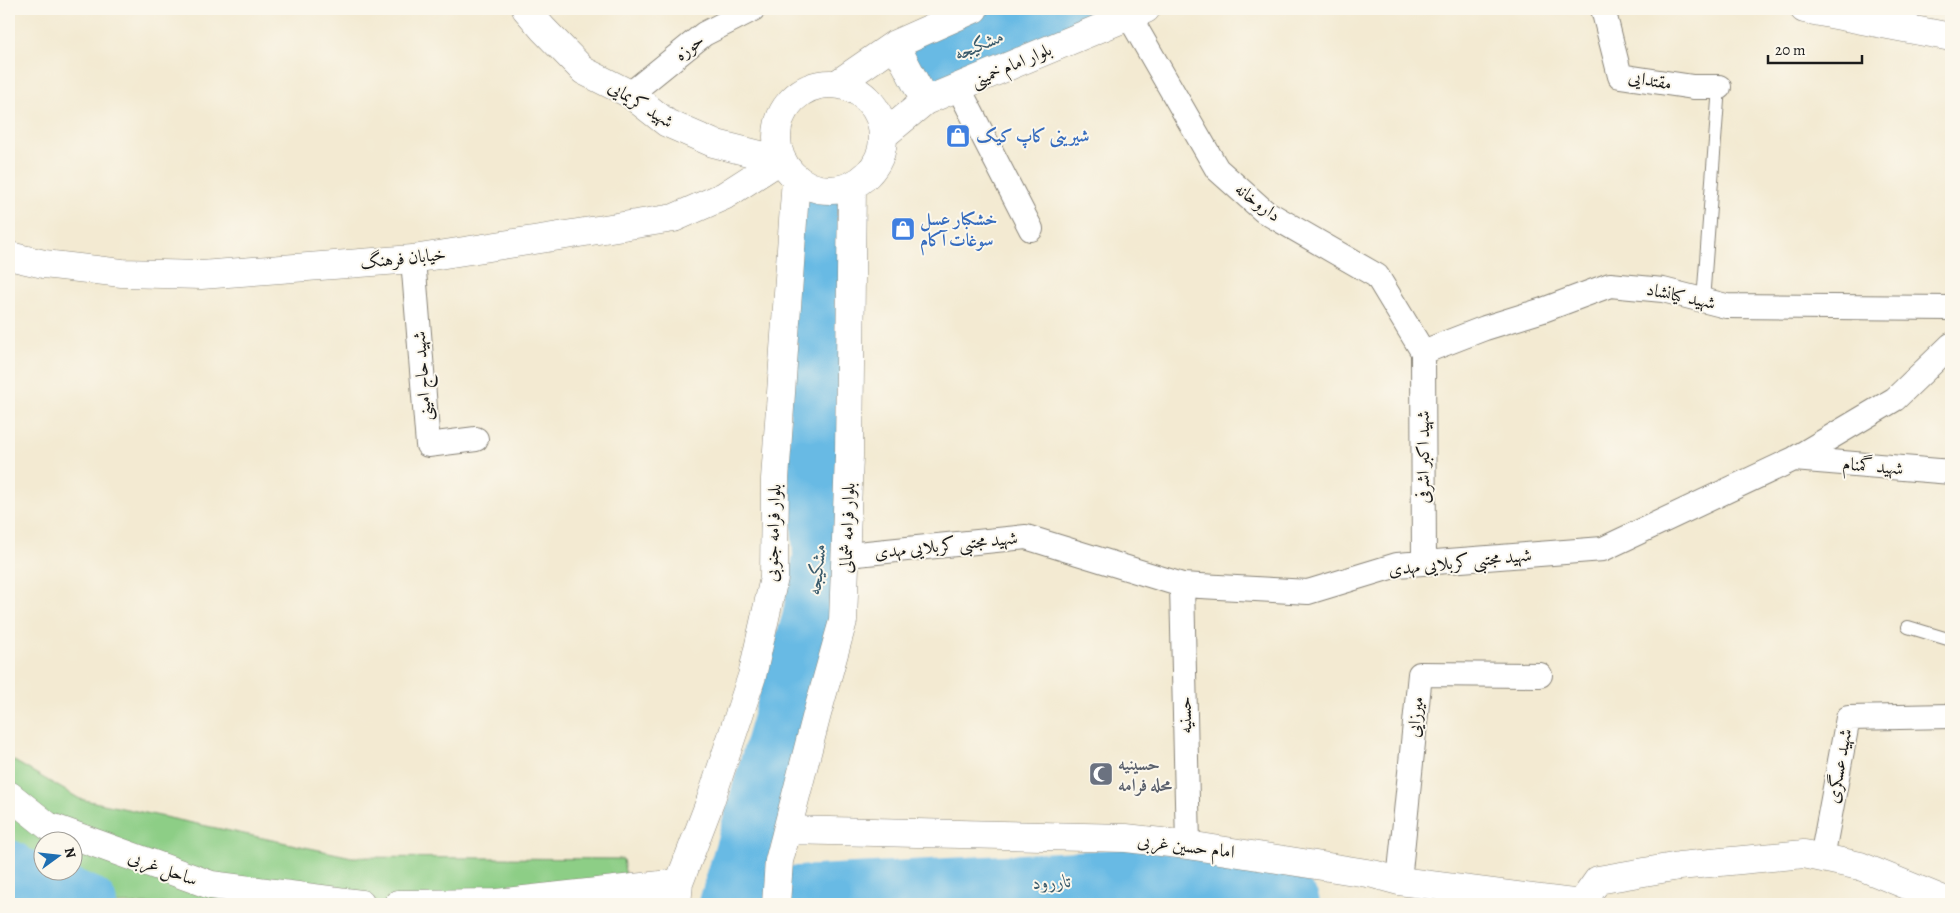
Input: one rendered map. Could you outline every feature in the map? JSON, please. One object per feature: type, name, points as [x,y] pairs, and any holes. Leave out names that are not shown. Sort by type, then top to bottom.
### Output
[{"type":"street","name":"شهید کریمایی","points":[[526,9],[584,71],[630,94],[667,123],[713,143],[788,169]]},
{"type":"street","name":"حوزه","points":[[630,94],[704,34],[753,9]]},
{"type":"street","points":[[837,84],[895,44],[974,9]]},
{"type":"street","name":"مقتدایی","points":[[1603,9],[1620,76],[1693,87],[1719,87]]},
{"type":"street","points":[[1804,9],[1951,37]]},
{"type":"street","name":"بلوار امام خمینی","points":[[884,135],[924,101],[1138,12]]},
{"type":"street","name":"داروخانه","points":[[1138,12],[1217,169],[1264,211],[1377,276],[1423,352]]},
{"type":"street","points":[[895,44],[924,101]]},
{"type":"street","points":[[821,84],[837,84],[851,88],[864,96],[874,107],[881,120],[884,135],[882,151],[875,165],[865,178],[852,186],[838,190],[823,190],[809,186],[788,169],[778,129],[782,113],[792,100],[805,90],[821,84]]},
{"type":"street","points":[[958,87],[1031,229]]},
{"type":"street","name":"خیابان فرهنگ","points":[[9,256],[44,264],[122,273],[201,275],[413,259],[674,218],[788,169]]},
{"type":"street","name":"بلوار فرامه جنوبی","points":[[678,897],[752,676],[774,578],[775,480],[788,169]]},
{"type":"street","name":"بلوار فرامه شمالی","points":[[776,904],[779,861],[843,621],[846,555],[852,186]]},
{"type":"street","name":"شهید حاج امینی","points":[[413,259],[428,445],[476,439]]},
{"type":"street","name":"شهید کیانشاد","points":[[1423,352],[1485,328],[1543,310],[1610,285],[1663,290],[1726,306],[1951,308]]},
{"type":"street","name":"شهید مجتبی کربلایی مهدی","points":[[846,555],[1026,537],[1182,585],[1308,592],[1397,565],[1603,549],[1794,459],[1895,399],[1951,346]]},
{"type":"street","name":"شهید اکبر اشرفی","points":[[1423,352],[1424,563]]},
{"type":"street","name":"شهید گمنام","points":[[1794,459],[1951,472]]},
{"type":"street","name":"حسنیه","points":[[1182,585],[1188,845]]},
{"type":"street","name":"میرزایی","points":[[1399,881],[1420,674],[1540,675]]},
{"type":"street","name":"شهید عسگری","points":[[1822,858],[1848,718],[1951,716]]},
{"type":"street","name":"ساحل غربی","points":[[9,794],[48,826],[211,885],[361,904]]},
{"type":"street","name":"امام حسین غربی","points":[[787,830],[1126,838],[1188,845],[1373,874],[1399,881],[1581,904]]},
{"type":"street","points":[[1581,904],[1598,880],[1679,866],[1804,854],[1860,866],[1951,903]]},
{"type":"street","points":[[398,904],[678,897]]},
{"type":"lane","points":[[1703,301],[1719,87]]},
{"type":"lane","points":[[1908,627],[1951,640]]},
{"type":"green space","points":[[9,758],[80,799],[352,857],[623,859],[630,904],[9,904]]},
{"type":"waterway","name":"مشکیجه","points":[[923,67],[1062,9]]},
{"type":"waterway","name":"مشکیجه","points":[[727,904],[810,619],[821,557],[816,468],[824,221]]},
{"type":"waterway","points":[[9,868],[15,873],[89,904]]},
{"type":"waterway","name":"تاررود","points":[[750,904],[780,895],[1135,876],[1292,904]]},
{"type":"place","name":"شیرینی کاپ کیک","points":[[958,136]]},
{"type":"place","name":"خشکبار عسل سوغات آکام","points":[[903,229]]},
{"type":"place","name":"حسینیه محله فرامه","points":[[1101,774]]}]
